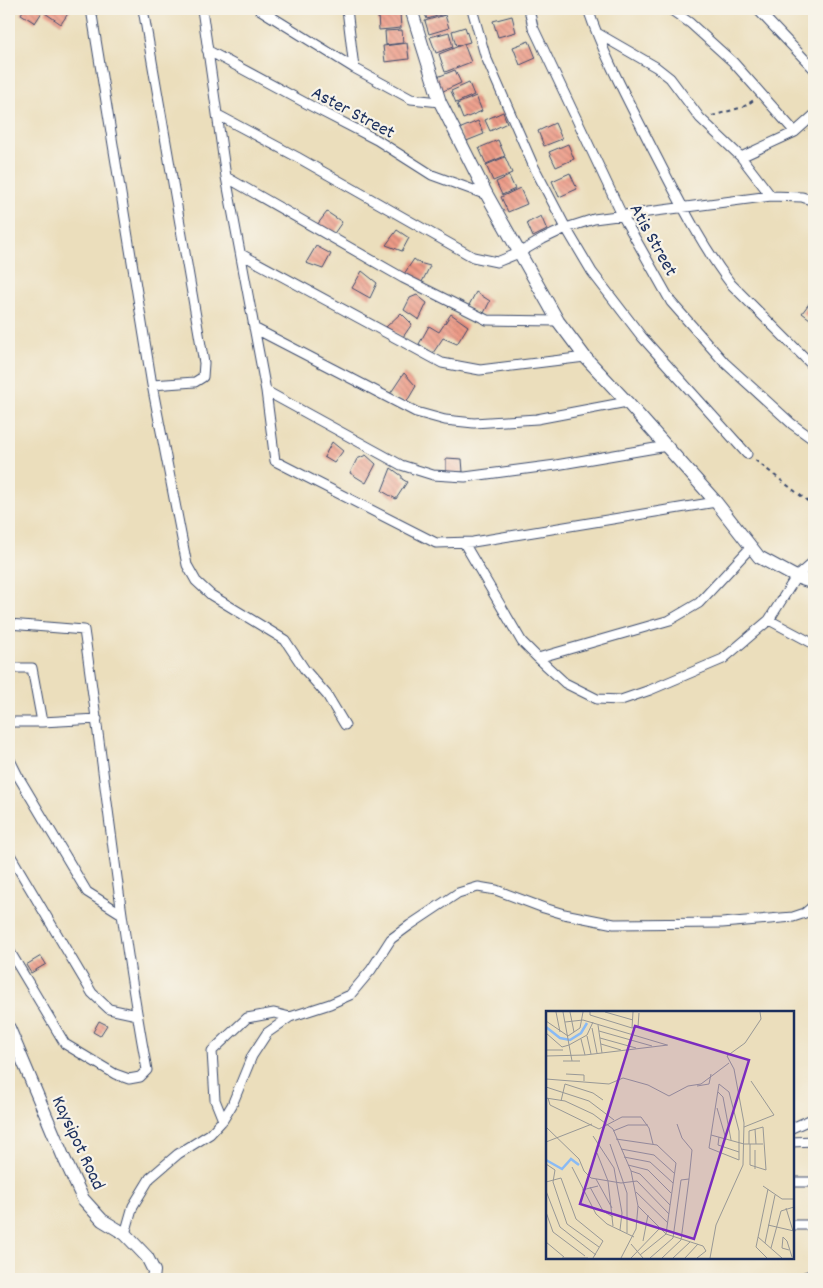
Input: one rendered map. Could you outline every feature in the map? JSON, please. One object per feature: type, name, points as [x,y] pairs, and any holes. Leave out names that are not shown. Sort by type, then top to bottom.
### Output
[{"type":"street","points":[[91,9],[152,385],[187,564],[196,581],[211,595],[285,640],[304,670],[327,695],[345,725]]},
{"type":"street","points":[[143,9],[204,363],[203,377],[195,382],[152,385]]},
{"type":"street","points":[[202,9],[226,177],[266,391],[275,461],[436,543],[464,543],[716,502]]},
{"type":"street","points":[[259,9],[354,68],[411,99],[440,102]]},
{"type":"street","points":[[347,9],[354,68]]},
{"type":"street","points":[[411,9],[440,102],[486,195],[558,321],[585,357],[667,446],[716,502],[760,557],[796,577],[814,583]]},
{"type":"street","points":[[472,9],[485,55],[532,165],[592,272],[642,337],[747,454]]},
{"type":"street","name":"Atis Street","points":[[528,9],[533,27],[622,215],[671,302],[724,362],[792,424],[814,440]]},
{"type":"street","points":[[588,9],[596,33],[618,83],[682,208],[720,270],[731,284],[814,368]]},
{"type":"street","points":[[670,9],[690,23],[733,62],[794,132]]},
{"type":"street","points":[[757,9],[814,69]]},
{"type":"street","points":[[596,33],[656,67],[670,78],[700,118],[741,157],[772,196]]},
{"type":"street","name":"Aster Street","points":[[207,50],[377,140],[432,175],[486,195]]},
{"type":"street","points":[[218,114],[473,257],[496,262],[519,253],[566,228],[594,219],[772,196],[802,197],[814,201]]},
{"type":"street","points":[[741,157],[794,132],[814,115]]},
{"type":"street","points":[[226,177],[402,278],[487,320],[558,321]]},
{"type":"street","points":[[241,254],[442,363],[480,370],[585,357]]},
{"type":"street","points":[[254,328],[416,412],[445,420],[474,422],[537,419],[627,402]]},
{"type":"street","points":[[266,391],[401,466],[433,475],[474,476],[556,465],[667,446]]},
{"type":"street","points":[[464,543],[522,642],[565,683],[597,698],[620,700],[650,690],[723,659],[769,620],[796,577],[814,561]]},
{"type":"street","points":[[538,658],[670,620],[699,603],[751,547]]},
{"type":"street","points":[[769,620],[814,644]]},
{"type":"street","points":[[9,624],[84,630],[122,914],[147,1070],[140,1077],[129,1079],[115,1074],[65,1044],[9,950]]},
{"type":"street","points":[[9,668],[32,668],[42,722]]},
{"type":"street","points":[[9,722],[97,719]]},
{"type":"street","points":[[9,758],[87,892],[122,914]]},
{"type":"street","points":[[9,853],[92,993],[109,1009],[137,1015]]},
{"type":"street","points":[[125,1234],[133,1206],[150,1178],[178,1154],[210,1134],[223,1120],[232,1105],[252,1056],[267,1033],[290,1017],[330,1004],[350,995],[371,970],[391,939],[458,893],[478,887],[496,890],[564,914],[614,924],[722,923],[793,917],[805,913],[812,907],[814,901]]},
{"type":"street","points":[[223,1120],[215,1100],[212,1051],[247,1018],[274,1013],[290,1017]]},
{"type":"street","name":"Kaysipot Road","points":[[9,1028],[83,1199],[102,1220],[125,1234],[147,1257],[154,1271],[153,1279]]},
{"type":"street","points":[[793,1128],[814,1118]]},
{"type":"street","points":[[793,1142],[814,1141]]},
{"type":"street","points":[[793,1182],[814,1182]]},
{"type":"street","points":[[793,1225],[814,1225]]},
{"type":"street","points":[[802,1279],[814,1274]]},
{"type":"path","points":[[700,118],[743,107],[762,95]]},
{"type":"path","points":[[747,454],[814,506]]},
{"type":"building","points":[[24,9],[44,9],[35,23],[21,14]]},
{"type":"building","points":[[47,9],[71,9],[61,24],[45,13]]},
{"type":"building","points":[[376,9],[401,9],[401,11],[376,13]]},
{"type":"building","points":[[423,9],[443,9],[444,14],[427,19]]},
{"type":"building","points":[[400,13],[401,28],[379,30],[378,16]]},
{"type":"building","points":[[445,15],[449,28],[429,34],[425,21]]},
{"type":"building","points":[[512,16],[516,32],[498,37],[493,21]]},
{"type":"building","points":[[465,27],[470,42],[456,46],[452,31]]},
{"type":"building","points":[[402,30],[403,43],[386,45],[385,31]]},
{"type":"building","points":[[449,32],[453,47],[436,53],[430,37]]},
{"type":"building","points":[[529,41],[536,58],[520,65],[513,47]]},
{"type":"building","points":[[407,43],[409,59],[385,62],[383,46]]},
{"type":"building","points":[[464,44],[471,62],[445,72],[439,54]]},
{"type":"building","points":[[455,70],[461,83],[441,92],[435,78]]},
{"type":"building","points":[[469,83],[474,95],[456,103],[451,91]]},
{"type":"building","points":[[476,96],[482,111],[463,119],[457,104]]},
{"type":"building","points":[[503,112],[507,123],[490,131],[485,120]]},
{"type":"building","points":[[478,121],[484,134],[464,142],[459,129]]},
{"type":"building","points":[[555,123],[562,139],[544,146],[538,131]]},
{"type":"building","points":[[498,140],[505,156],[486,164],[479,148]]},
{"type":"building","points":[[568,144],[574,159],[556,167],[549,152]]},
{"type":"building","points":[[505,157],[512,173],[493,181],[486,165]]},
{"type":"building","points":[[570,173],[577,189],[559,197],[552,181]]},
{"type":"building","points":[[509,176],[515,189],[502,195],[496,182]]},
{"type":"building","points":[[520,188],[527,204],[508,212],[501,197]]},
{"type":"building","points":[[327,212],[342,222],[333,235],[317,225]]},
{"type":"building","points":[[541,216],[547,230],[533,237],[527,223]]},
{"type":"building","points":[[397,230],[409,238],[402,251],[386,245]]},
{"type":"building","points":[[316,246],[331,254],[323,269],[306,263]]},
{"type":"building","points":[[414,259],[419,263],[430,266],[421,284],[404,274]]},
{"type":"building","points":[[362,271],[377,283],[370,298],[352,288]]},
{"type":"building","points":[[476,292],[490,301],[483,315],[468,307]]},
{"type":"building","points":[[417,295],[427,303],[419,320],[404,310],[410,298]]},
{"type":"building","points":[[814,297],[814,322],[802,313]]},
{"type":"building","points":[[401,313],[412,324],[403,337],[386,327]]},
{"type":"building","points":[[451,314],[468,326],[457,344],[443,338],[433,353],[419,344],[429,326],[439,332]]},
{"type":"building","points":[[404,373],[416,386],[406,403],[390,394]]},
{"type":"building","points":[[332,442],[343,451],[334,463],[324,457]]},
{"type":"building","points":[[366,455],[376,464],[366,483],[350,473],[357,459]]},
{"type":"building","points":[[446,458],[462,459],[463,472],[446,473]]},
{"type":"building","points":[[391,468],[407,482],[396,499],[382,491]]},
{"type":"building","points":[[41,956],[46,964],[31,973],[26,965]]},
{"type":"building","points":[[99,1021],[107,1025],[100,1036],[93,1032]]}]
